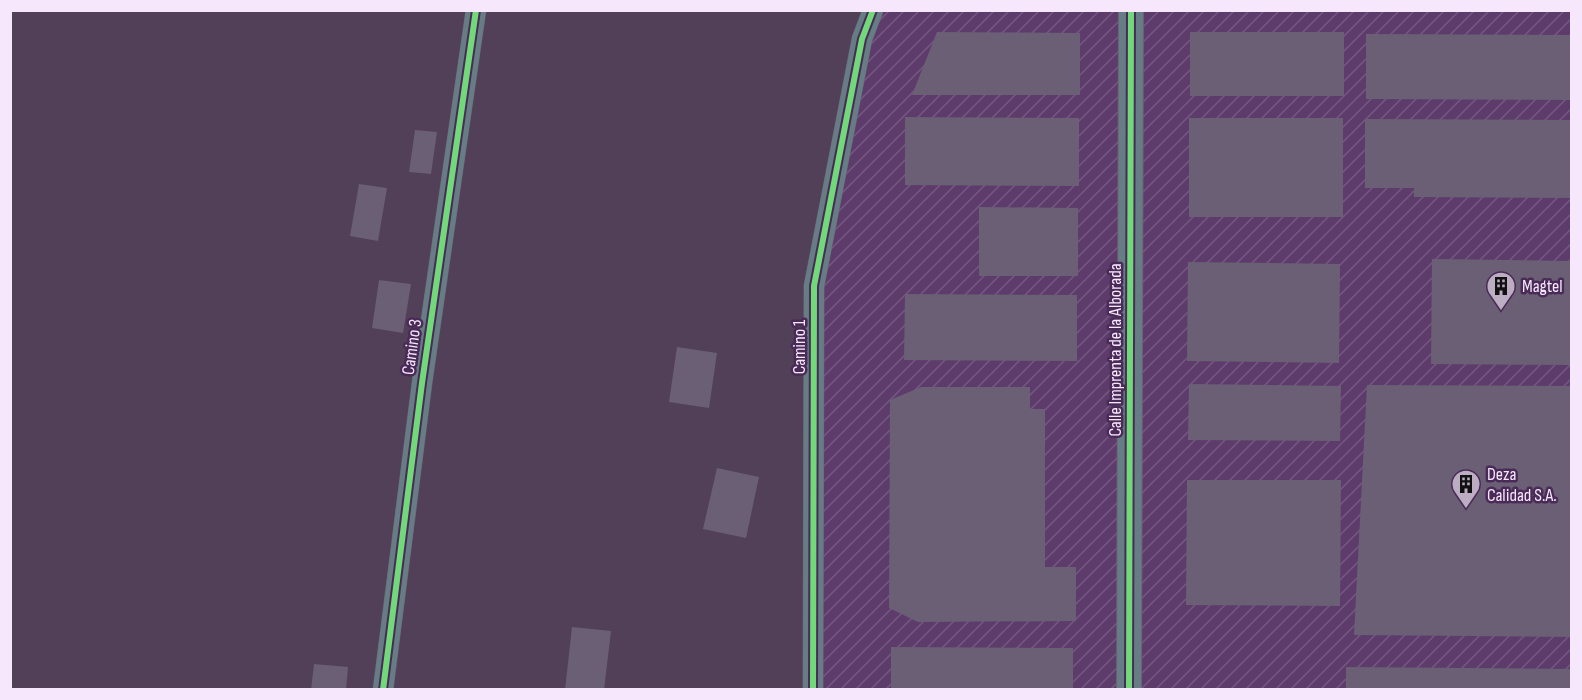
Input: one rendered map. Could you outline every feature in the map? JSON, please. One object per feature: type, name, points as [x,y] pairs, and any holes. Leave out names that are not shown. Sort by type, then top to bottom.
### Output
[{"type":"street","name":"Camino 3","points":[[383,690],[422,383],[476,10]]},
{"type":"street","name":"Camino 1","points":[[813,690],[814,286],[862,39],[873,10]]},
{"type":"street","name":"Calle Imprenta de la Alborada","points":[[1129,690],[1131,10]]},
{"type":"shaded area","points":[[873,11],[1571,11],[1571,689],[813,690],[814,286]]},
{"type":"building","points":[[937,32],[1080,33],[1080,95],[912,95]]},
{"type":"building","points":[[1190,32],[1344,32],[1344,96],[1190,96]]},
{"type":"building","points":[[1366,34],[1572,35],[1572,100],[1366,99]]},
{"type":"building","points":[[905,117],[1079,118],[1079,186],[905,185]]},
{"type":"building","points":[[1189,118],[1343,118],[1343,217],[1189,217]]},
{"type":"building","points":[[1365,119],[1572,120],[1572,198],[1414,197],[1414,188],[1365,188]]},
{"type":"building","points":[[415,130],[437,132],[431,174],[409,172]]},
{"type":"building","points":[[359,184],[387,188],[378,241],[350,236]]},
{"type":"building","points":[[979,207],[1078,208],[1078,276],[979,276]]},
{"type":"building","name":"Magtel","points":[[1432,259],[1572,261],[1572,365],[1431,364]]},
{"type":"building","points":[[1188,262],[1340,264],[1339,363],[1187,361]]},
{"type":"building","points":[[379,280],[411,284],[403,333],[372,328]]},
{"type":"building","points":[[905,294],[1077,295],[1077,361],[904,360]]},
{"type":"building","points":[[677,347],[717,353],[709,408],[669,402]]},
{"type":"building","points":[[1189,384],[1341,386],[1340,441],[1188,440]]},
{"type":"building","name":"Deza Calidad S.A.","points":[[1367,385],[1572,386],[1572,637],[1354,635]]},
{"type":"building","points":[[921,387],[1030,387],[1030,409],[1045,409],[1045,567],[1076,567],[1076,621],[918,622],[889,608],[890,400]]},
{"type":"building","points":[[717,468],[759,477],[746,538],[703,529]]},
{"type":"building","points":[[1187,480],[1341,480],[1340,606],[1186,605]]},
{"type":"building","points":[[572,627],[611,631],[604,690],[565,690]]},
{"type":"building","points":[[891,647],[1073,648],[1073,690],[891,690]]},
{"type":"building","points":[[314,664],[348,667],[346,690],[311,690]]},
{"type":"building","points":[[1346,667],[1572,669],[1572,690],[1346,690]]},
{"type":"cycle path","points":[[383,690],[422,383],[476,10]]},
{"type":"cycle path","points":[[813,690],[814,286],[862,39],[873,10]]},
{"type":"cycle path","points":[[1129,690],[1131,10]]},
{"type":"place","name":"Magtel","points":[[1501,312]]},
{"type":"place","name":"Deza Calidad S.A.","points":[[1466,510]]}]
